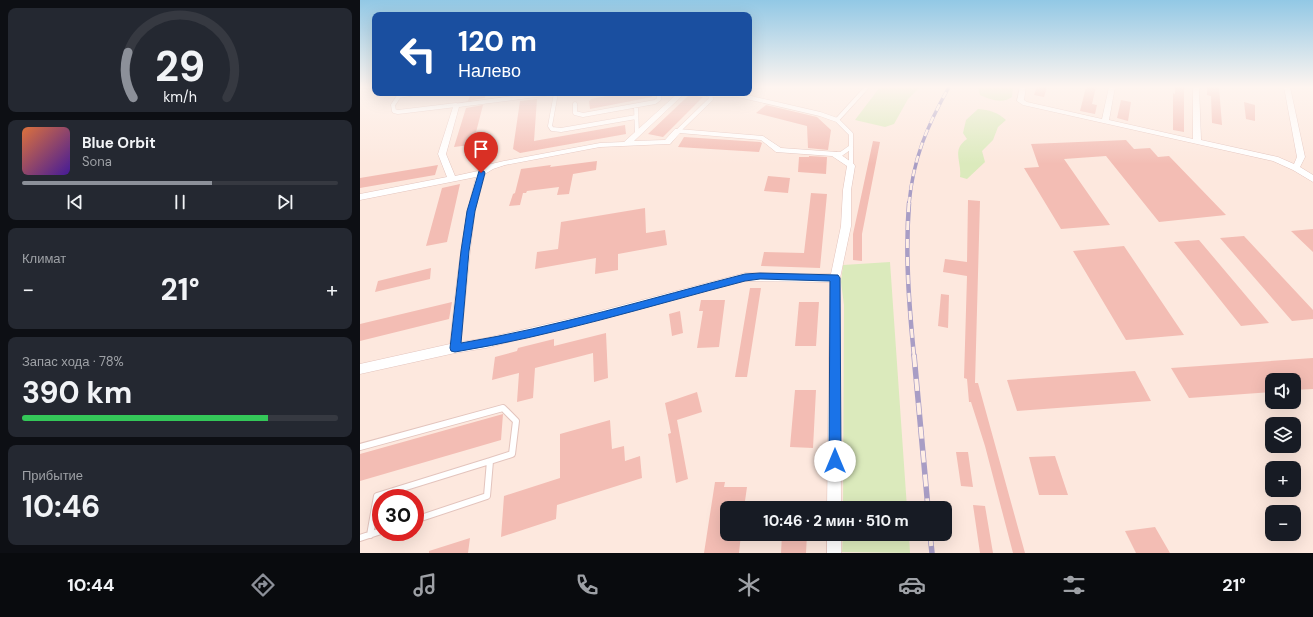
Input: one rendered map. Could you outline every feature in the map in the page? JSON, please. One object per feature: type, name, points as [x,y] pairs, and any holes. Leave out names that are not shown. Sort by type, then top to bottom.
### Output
[{"type":"street","points":[[452,178],[442,154],[454,113]]},
{"type":"street","points":[[626,144],[660,113]]},
{"type":"street","points":[[1061,113],[1275,159],[1296,168],[1313,179]]},
{"type":"street","points":[[1105,122],[1107,113]]},
{"type":"street","points":[[1196,113],[1197,141]]},
{"type":"street","points":[[1292,113],[1301,157],[1296,168]]},
{"type":"street","points":[[360,197],[481,173],[490,167],[504,163],[600,145],[667,142],[678,131],[762,138],[779,150],[834,154],[847,162],[851,166],[847,190],[846,226],[835,278],[834,501]]},
{"type":"street","points":[[455,348],[465,251],[471,211],[481,173]]},
{"type":"street","points":[[360,369],[455,348],[486,343],[727,282],[753,277],[835,278]]},
{"type":"street","points":[[834,541],[834,553]]},
{"type":"lane","points":[[552,113],[550,126],[552,129],[561,130],[636,117]]},
{"type":"lane","points":[[575,113],[583,115],[596,113]]},
{"type":"lane","points":[[636,113],[637,134]]},
{"type":"lane","points":[[678,131],[696,113]]},
{"type":"lane","points":[[815,113],[838,120],[851,134],[851,166]]},
{"type":"lane","points":[[838,120],[845,113]]},
{"type":"lane","points":[[834,154],[841,154],[851,147]]},
{"type":"lane","points":[[360,447],[502,408],[516,421],[512,454],[377,496],[370,534],[360,538]]},
{"type":"lane","points":[[424,517],[487,496],[490,461]]},
{"type":"green space","points":[[860,113],[900,113],[894,124],[885,127],[855,120]]},
{"type":"green space","points":[[974,113],[995,113],[1006,120],[998,127],[993,140],[982,151],[985,162],[967,179],[960,177],[958,156],[959,147],[967,139],[963,133],[966,120]]},
{"type":"green space","points":[[890,262],[907,501],[843,501],[844,305],[841,282],[843,265]]},
{"type":"green space","points":[[843,541],[909,541],[910,553],[842,552]]},
{"type":"building","points":[[465,113],[481,113],[474,140],[471,140],[470,145],[454,147]]},
{"type":"building","points":[[518,113],[536,113],[534,141],[625,125],[626,134],[520,153],[513,149]]},
{"type":"building","points":[[670,113],[687,113],[663,137],[648,134]]},
{"type":"building","points":[[756,113],[799,113],[817,117],[831,130],[828,150],[808,148],[807,126]]},
{"type":"building","points":[[1118,113],[1129,113],[1128,121],[1117,118]]},
{"type":"building","points":[[1173,113],[1184,113],[1184,132],[1173,130]]},
{"type":"building","points":[[1212,113],[1221,113],[1222,125],[1212,123]]},
{"type":"building","points":[[1245,113],[1255,113],[1255,121],[1246,119]]},
{"type":"building","points":[[684,137],[762,143],[759,152],[678,147]]},
{"type":"building","points":[[1126,140],[1134,149],[1150,148],[1158,157],[1169,156],[1226,215],[1159,222],[1106,156],[1064,159],[1110,225],[1061,229],[1024,168],[1039,167],[1031,144]]},
{"type":"building","points":[[873,141],[880,142],[862,234],[862,261],[853,260],[853,234]]},
{"type":"building","points":[[799,157],[827,157],[826,174],[798,172]]},
{"type":"building","points":[[597,161],[596,170],[573,174],[569,194],[557,195],[559,187],[527,191],[526,193],[523,193],[520,205],[509,206],[513,194],[515,193],[521,169]]},
{"type":"building","points":[[438,165],[435,175],[360,188],[360,178]]},
{"type":"building","points":[[768,176],[790,178],[788,193],[764,191]]},
{"type":"building","points":[[460,184],[447,242],[426,246],[442,188]]},
{"type":"building","points":[[811,193],[827,194],[820,268],[761,266],[764,252],[804,253]]},
{"type":"building","points":[[968,200],[980,201],[975,383],[978,383],[1025,553],[1013,553],[985,446],[971,402],[969,402],[967,379],[964,378],[967,276],[943,272],[945,259],[967,262]]},
{"type":"building","points":[[645,208],[646,233],[665,230],[667,245],[618,254],[618,270],[595,274],[596,258],[535,269],[537,252],[558,249],[561,222]]},
{"type":"building","points":[[1313,229],[1313,252],[1291,231]]},
{"type":"building","points":[[1244,236],[1313,310],[1313,319],[1292,321],[1220,238]]},
{"type":"building","points":[[1199,240],[1269,323],[1241,326],[1174,242]]},
{"type":"building","points":[[1124,246],[1184,335],[1126,340],[1073,251]]},
{"type":"building","points":[[431,268],[430,279],[375,292],[378,281]]},
{"type":"building","points":[[750,288],[761,288],[747,377],[735,377]]},
{"type":"building","points":[[941,294],[949,295],[948,328],[938,326]]},
{"type":"building","points":[[701,300],[725,300],[719,347],[697,348],[703,311],[699,311]]},
{"type":"building","points":[[452,302],[449,319],[360,341],[360,324]]},
{"type":"building","points":[[799,302],[819,302],[816,346],[795,346]]},
{"type":"building","points":[[680,311],[683,333],[672,336],[669,314]]},
{"type":"building","points":[[606,333],[608,378],[594,382],[593,353],[535,368],[533,398],[517,402],[519,373],[492,380],[495,357],[517,351],[518,348],[554,339],[554,346]]},
{"type":"building","points":[[1313,358],[1313,389],[1301,390],[1301,373],[1265,373],[1265,393],[1189,398],[1171,368]]},
{"type":"building","points":[[1135,371],[1151,401],[1017,411],[1007,380]]},
{"type":"building","points":[[795,390],[816,390],[813,448],[790,447]]},
{"type":"building","points":[[697,392],[702,412],[677,420],[688,479],[676,483],[668,434],[671,433],[665,403]]},
{"type":"building","points":[[503,414],[501,440],[360,481],[360,454]]},
{"type":"building","points":[[610,420],[612,449],[624,446],[625,461],[640,456],[642,478],[557,505],[556,519],[501,537],[504,496],[560,478],[560,434]]},
{"type":"building","points":[[956,452],[968,452],[973,487],[961,486]]},
{"type":"building","points":[[1055,456],[1068,495],[1039,495],[1029,457]]},
{"type":"building","points":[[715,482],[725,482],[724,487],[747,487],[745,501],[720,501],[720,541],[740,541],[739,553],[704,553]]},
{"type":"building","points":[[973,505],[985,506],[993,553],[980,553]]},
{"type":"building","points":[[1155,527],[1170,553],[1136,553],[1125,531]]},
{"type":"building","points":[[470,538],[468,553],[429,553],[429,551]]},
{"type":"building","points":[[782,541],[807,541],[806,553],[781,553]]},
{"type":"railway","points":[[909,204],[914,172],[922,143],[935,113]]},
{"type":"railway","points":[[909,203],[907,242],[908,280],[914,356]]},
{"type":"railway","points":[[914,355],[927,501]]},
{"type":"railway","points":[[931,541],[932,553]]},
{"type":"route","points":[[481,173],[471,211],[465,251],[455,348],[486,343],[573,322],[745,277],[835,278],[835,461]]}]
